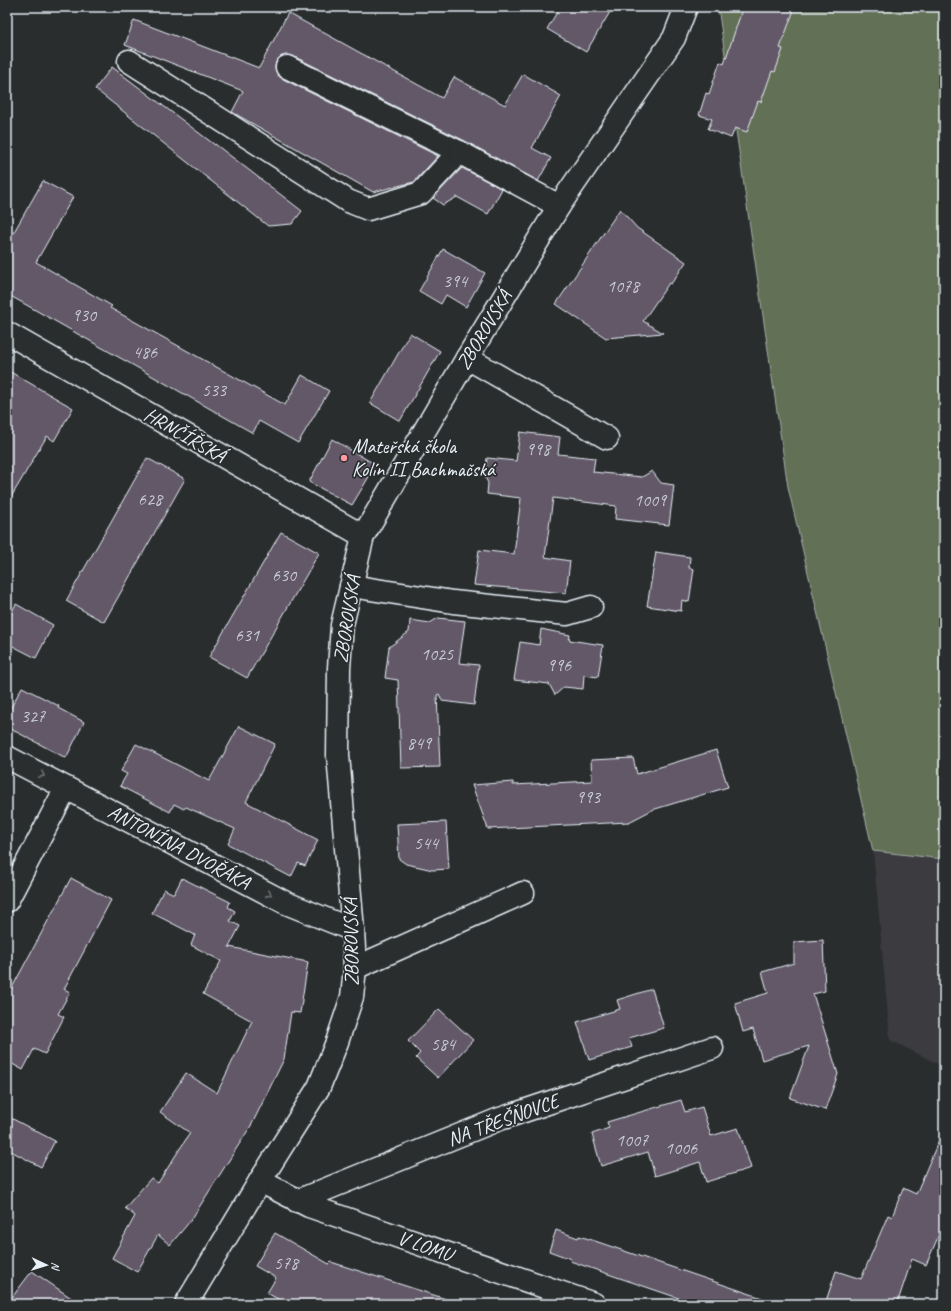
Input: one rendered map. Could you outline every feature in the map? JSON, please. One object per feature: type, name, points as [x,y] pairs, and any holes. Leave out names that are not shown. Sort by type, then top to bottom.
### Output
[{"type":"street","name":"ZBOROVSKÁ","points":[[186,1304],[319,1087],[337,1042],[352,997],[355,968],[354,930],[338,755],[340,653],[342,625],[363,536],[560,206],[674,38],[686,7]]},
{"type":"street","points":[[129,61],[348,201],[368,209],[421,193],[459,152]]},
{"type":"street","points":[[287,67],[459,152],[560,206]]},
{"type":"street","name":"HRNČÍŘSKÁ","points":[[7,333],[363,536]]},
{"type":"street","points":[[468,358],[607,438]]},
{"type":"street","points":[[351,586],[453,602],[567,614],[591,607]]},
{"type":"street","name":"ANTONÍNA DVOŘÁKA","points":[[7,758],[286,903],[354,930]]},
{"type":"street","points":[[7,901],[66,788]]},
{"type":"street","points":[[355,968],[523,893]]},
{"type":"street","name":"NA TŘEŠŇOVCE","points":[[297,1201],[497,1120],[712,1048]]},
{"type":"street","name":"V LOMU","points":[[260,1181],[309,1206],[594,1304]]},
{"type":"shaded area","points":[[873,851],[944,859],[944,1067],[890,1040]]},
{"type":"green space","points":[[718,7],[944,7],[944,859],[873,851],[788,487]]},
{"type":"building","points":[[560,7],[613,7],[586,52],[547,29]]},
{"type":"building","points":[[743,7],[795,7],[780,48],[783,49],[775,72],[772,71],[761,102],[758,101],[747,132],[735,128],[731,138],[708,129],[712,119],[699,115],[706,93],[709,94],[720,62],[724,64]]},
{"type":"building","points":[[288,13],[442,98],[454,77],[505,105],[523,74],[561,96],[532,148],[551,158],[538,181],[465,141],[293,56],[286,55],[280,57],[276,62],[275,68],[277,74],[281,78],[438,156],[414,182],[373,192],[232,112],[243,91],[125,45],[134,20],[259,68]]},
{"type":"building","points":[[112,67],[302,211],[292,224],[268,226],[95,89]]},
{"type":"building","points":[[462,168],[502,189],[488,214],[457,197],[443,205],[433,198]]},
{"type":"building","points":[[43,181],[73,197],[36,262],[112,306],[110,308],[285,405],[302,375],[329,391],[298,443],[259,421],[253,433],[7,294],[7,244]]},
{"type":"building","points":[[620,209],[637,228],[686,262],[671,284],[669,283],[643,321],[663,333],[606,338],[556,304]]},
{"type":"building","points":[[443,249],[485,273],[466,307],[446,295],[441,304],[419,291]]},
{"type":"building","points":[[410,333],[440,351],[400,421],[370,403]]},
{"type":"building","points":[[7,370],[73,408],[54,441],[47,436],[7,504]]},
{"type":"building","points":[[520,432],[560,437],[558,454],[595,458],[593,472],[642,477],[652,471],[661,483],[674,485],[669,525],[615,519],[616,506],[553,498],[545,557],[570,561],[566,593],[474,585],[479,550],[514,554],[521,498],[487,494],[488,483],[485,477],[487,458],[516,461]]},
{"type":"building","points":[[332,439],[376,465],[352,505],[309,482]]},
{"type":"building","points":[[147,458],[185,479],[104,622],[66,601]]},
{"type":"building","points":[[281,532],[319,553],[247,678],[209,657]]},
{"type":"building","points":[[656,552],[690,557],[689,568],[694,569],[689,602],[682,600],[681,611],[647,606]]},
{"type":"building","points":[[16,604],[53,625],[36,658],[7,643],[7,621]]},
{"type":"building","points":[[438,618],[465,621],[459,663],[479,665],[474,705],[442,701],[439,694],[437,695],[440,767],[401,768],[398,680],[385,678],[389,647],[409,632],[410,620],[430,623]]},
{"type":"building","points":[[541,629],[570,635],[569,640],[603,645],[598,677],[584,675],[583,689],[564,687],[555,695],[549,684],[514,680],[520,642],[539,645]]},
{"type":"building","points":[[22,687],[59,706],[58,708],[84,722],[66,758],[7,727],[7,715]]},
{"type":"building","points":[[239,726],[275,744],[246,802],[318,840],[305,866],[298,863],[291,877],[228,844],[235,829],[186,807],[184,809],[174,804],[170,812],[120,786],[127,774],[121,771],[136,744],[209,781]]},
{"type":"building","points":[[716,750],[728,787],[652,810],[629,822],[488,829],[472,785],[513,782],[513,785],[592,781],[591,760],[633,758],[637,774]]},
{"type":"building","points":[[446,822],[449,869],[433,870],[406,864],[399,859],[397,824]]},
{"type":"building","points":[[71,878],[111,900],[64,989],[70,992],[58,1014],[64,1017],[45,1054],[34,1049],[23,1070],[7,1061],[7,997]]},
{"type":"building","points":[[182,878],[230,902],[228,907],[235,911],[230,921],[240,926],[229,947],[308,962],[300,1013],[291,1012],[284,1059],[252,1124],[191,1220],[170,1245],[158,1235],[137,1272],[112,1258],[135,1216],[125,1208],[151,1178],[158,1183],[190,1133],[160,1112],[186,1073],[217,1093],[252,1021],[203,994],[221,961],[191,945],[195,935],[152,913],[164,889],[174,894]]},
{"type":"building","points":[[823,940],[825,991],[813,994],[838,1074],[825,1110],[790,1098],[809,1046],[762,1060],[753,1029],[743,1032],[735,1003],[768,993],[762,972],[794,963],[794,942]]},
{"type":"building","points":[[652,989],[664,1028],[629,1038],[632,1047],[589,1060],[577,1022],[620,1009],[617,1000]]},
{"type":"building","points":[[439,1009],[473,1040],[438,1078],[416,1058],[420,1053],[408,1041]]},
{"type":"building","points":[[681,1100],[685,1112],[702,1107],[711,1136],[738,1128],[751,1168],[706,1182],[700,1162],[655,1176],[648,1152],[601,1166],[592,1134],[609,1128],[607,1122]]},
{"type":"building","points":[[7,1116],[55,1141],[41,1167],[7,1149]]},
{"type":"building","points":[[944,1128],[944,1223],[926,1265],[912,1259],[897,1304],[825,1304],[836,1271],[861,1279],[888,1215],[892,1217],[903,1188],[916,1194]]},
{"type":"building","points":[[556,1230],[578,1238],[579,1236],[592,1240],[768,1300],[767,1304],[696,1304],[570,1261],[571,1259],[549,1251]]},
{"type":"building","points":[[275,1233],[329,1264],[331,1262],[446,1299],[445,1304],[287,1304],[267,1293],[276,1278],[255,1266]]},
{"type":"building","points":[[32,1271],[80,1304],[7,1304]]},
{"type":"place","name":"Mateřská škola Kolín II Bachmačská","points":[[344,458]]}]
